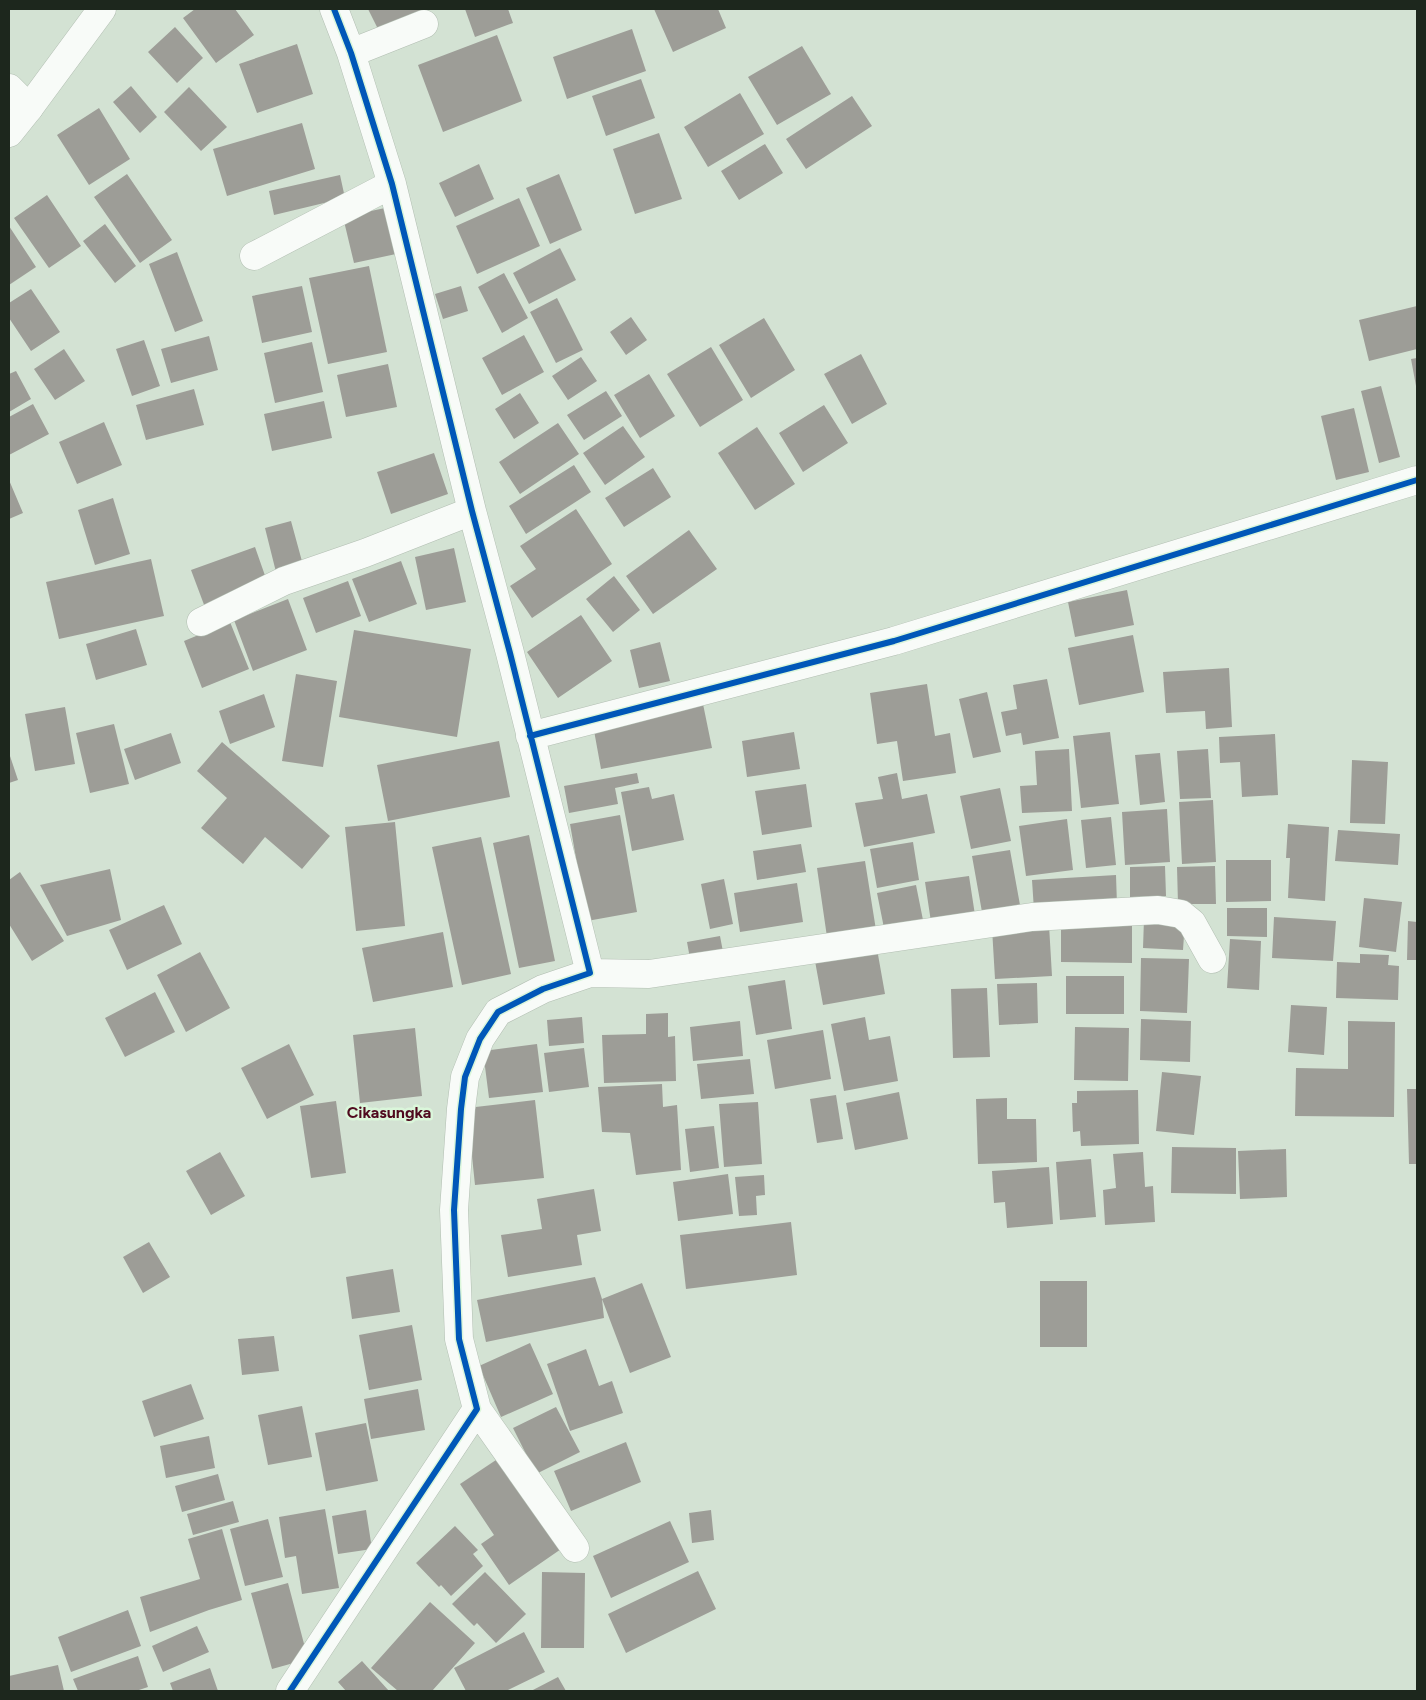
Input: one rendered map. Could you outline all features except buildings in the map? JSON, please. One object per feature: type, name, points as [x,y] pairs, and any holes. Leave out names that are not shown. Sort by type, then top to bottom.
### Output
[{"type":"street","points":[[9,133],[102,9]]},
{"type":"street","points":[[334,9],[351,53],[392,184],[472,511],[510,653],[590,973]]},
{"type":"street","points":[[351,53],[424,24]]},
{"type":"street","points":[[9,88],[29,108]]},
{"type":"street","points":[[254,256],[392,184]]},
{"type":"street","points":[[530,736],[894,640],[1417,480]]},
{"type":"street","points":[[202,622],[284,581],[365,553],[472,511]]},
{"type":"street","points":[[575,1548],[476,1409],[459,1339],[454,1210],[461,1109],[465,1077],[480,1039],[498,1012],[543,989],[590,973],[649,974],[1032,917],[1158,910],[1181,914],[1192,923],[1212,959]]},
{"type":"street","points":[[290,1691],[476,1409]]},
{"type":"cycle path","points":[[290,1691],[477,1409],[459,1339],[454,1210],[465,1077],[480,1039],[498,1012],[543,989],[590,973],[510,653],[472,511],[392,184],[351,53],[334,9]]},
{"type":"cycle path","points":[[530,736],[894,641],[1417,480]]},
{"type":"district","name":"Cikasungka","points":[[389,1112]]}]
